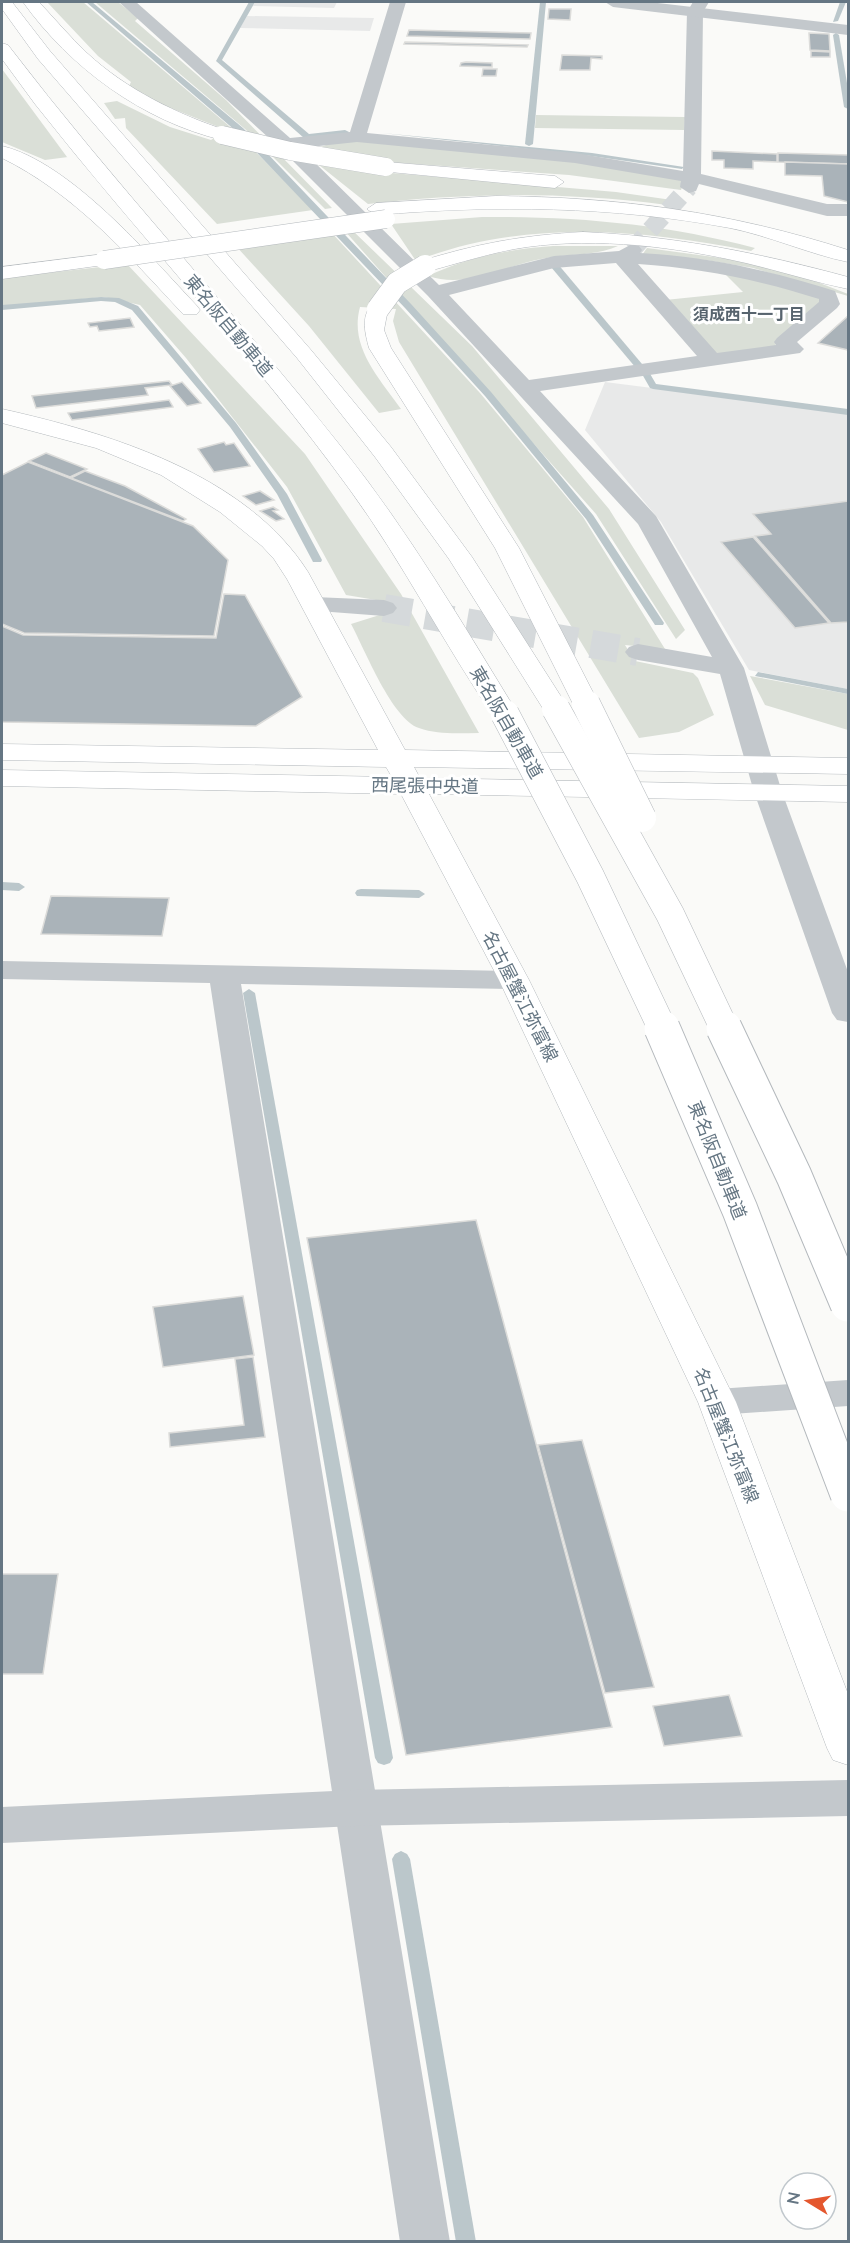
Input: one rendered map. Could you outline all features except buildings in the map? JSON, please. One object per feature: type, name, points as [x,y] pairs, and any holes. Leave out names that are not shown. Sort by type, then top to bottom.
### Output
[{"type":"main road","name":"東名阪自動車道","points":[[4,2],[44,55],[164,196],[304,354],[383,452],[571,706],[794,1176],[849,1304]]},
{"type":"main road","points":[[31,2],[86,61],[106,78],[173,117],[222,135],[290,151],[386,167],[575,183]]},
{"type":"main road","name":"東名阪自動車道","points":[[2,48],[125,202],[258,358],[338,457],[413,566],[505,714],[612,919],[670,1043],[731,1189],[849,1494]]},
{"type":"main road","points":[[2,151],[56,181],[114,229],[278,404],[338,457]]},
{"type":"main road","points":[[617,188],[728,205],[818,229],[849,241]]},
{"type":"main road","points":[[2,273],[100,255],[381,214],[515,201],[639,208],[750,227],[849,256]]},
{"type":"main road","points":[[381,214],[496,212],[579,214],[654,221],[729,235],[788,250],[849,278]]},
{"type":"main road","points":[[849,283],[739,254],[665,243],[615,239],[527,241],[458,253],[425,266],[398,281],[387,292],[378,309],[374,330],[380,348],[507,548],[571,706],[753,1043],[817,1190],[849,1292]]},
{"type":"main road","points":[[2,260],[100,255]]},
{"type":"main road","name":"名古屋蟹江弥富線","points":[[2,416],[75,433],[135,454],[187,478],[232,507],[283,553],[314,604],[514,980],[717,1402],[849,1748]]},
{"type":"main road","name":"西尾張中央道","points":[[2,752],[396,758],[764,778],[849,794]]},
{"type":"main road","name":"西尾張中央道","points":[[2,778],[411,785],[764,778],[849,766]]},
{"type":"street","points":[[127,2],[286,144],[435,292],[648,521],[731,668],[764,778],[849,1013]]},
{"type":"street","points":[[357,137],[398,2]]},
{"type":"street","points":[[613,2],[698,7],[849,30]]},
{"type":"street","points":[[690,182],[698,7]]},
{"type":"street","points":[[286,144],[357,137],[575,158],[690,182],[775,195],[849,218]]},
{"type":"street","points":[[827,210],[849,210]]},
{"type":"street","points":[[435,292],[555,262],[628,254],[761,276],[828,295],[830,304],[784,342],[794,349],[525,387]]},
{"type":"street","points":[[628,254],[712,361]]},
{"type":"street","points":[[314,604],[384,608]]},
{"type":"street","points":[[638,652],[731,668]]},
{"type":"street","points":[[2,970],[514,980]]},
{"type":"street","points":[[224,975],[425,2241]]},
{"type":"street","points":[[717,1402],[849,1393]]},
{"type":"street","points":[[2,1825],[355,1808],[849,1798]]},
{"type":"shaded area","points":[[47,2],[83,2],[235,131],[313,210],[217,224],[126,128],[125,118],[115,119],[104,103],[117,101],[170,127],[211,140],[226,130],[153,101],[129,86],[131,82],[98,56]]},
{"type":"shaded area","points":[[95,2],[118,2],[138,18],[135,21],[226,100],[332,208],[325,209],[245,129]]},
{"type":"shaded area","points":[[255,2],[337,2],[334,8],[253,6]]},
{"type":"shaded area","points":[[247,16],[374,18],[370,31],[240,28]]},
{"type":"shaded area","points":[[2,69],[68,157],[45,160],[2,142]]},
{"type":"shaded area","points":[[536,115],[685,117],[684,130],[535,128]]},
{"type":"shaded area","points":[[382,133],[592,153],[684,167],[682,169],[591,156]]},
{"type":"shaded area","points":[[356,141],[567,161],[685,180],[681,190],[569,175],[387,162],[380,172],[616,192],[672,200],[667,205],[592,198],[518,195],[443,197],[368,204],[319,165],[312,156],[325,145]]},
{"type":"shaded area","points":[[482,217],[551,218],[620,223],[687,233],[755,248],[751,251],[667,237],[582,232],[497,239],[456,248],[416,261],[391,224]]},
{"type":"shaded area","points":[[351,229],[472,346],[609,509],[685,630],[676,639],[596,514],[344,230]]},
{"type":"shaded area","points":[[330,231],[480,393],[583,517],[665,649],[625,645],[635,661],[693,673],[698,678],[714,715],[679,732],[639,738],[399,342],[393,321],[396,309],[360,307],[358,322],[362,349],[375,374],[401,409],[379,413],[309,326],[235,245]]},
{"type":"shaded area","points":[[553,246],[618,246],[599,252],[527,262],[471,278],[457,280],[428,276],[489,255]]},
{"type":"shaded area","points":[[647,248],[736,260],[794,273],[848,294],[848,296],[753,268],[706,260],[642,255]]},
{"type":"shaded area","points":[[127,264],[305,454],[401,594],[479,733],[426,730],[409,722],[399,712],[380,682],[351,624],[386,613],[382,601],[346,595],[287,487],[186,358],[140,305],[104,297],[2,306],[2,278]]},
{"type":"shaded area","points":[[722,271],[817,295],[822,305],[776,342],[775,348],[724,356],[711,353],[665,300],[743,292]]},
{"type":"shaded area","points":[[605,382],[848,413],[848,689],[749,670],[661,522],[585,430]]},
{"type":"shaded area","points":[[758,672],[848,689],[848,694],[755,676]]},
{"type":"shaded area","points":[[750,676],[848,694],[848,730],[765,705]]},
{"type":"waterway","points":[[89,2],[240,130],[408,306],[488,394],[590,517],[659,623]]},
{"type":"waterway","points":[[252,2],[218,60],[307,136],[345,132]]},
{"type":"waterway","points":[[529,144],[543,2]]},
{"type":"waterway","points":[[835,21],[843,2]]},
{"type":"waterway","points":[[836,35],[848,107]]},
{"type":"waterway","points":[[554,265],[639,366]]},
{"type":"waterway","points":[[2,308],[101,299],[116,300],[135,308],[233,425],[282,494],[317,560]]},
{"type":"waterway","points":[[646,374],[653,386],[848,412]]},
{"type":"waterway","points":[[2,886],[19,887]]},
{"type":"waterway","points":[[361,893],[419,894]]},
{"type":"waterway","points":[[249,993],[384,1758]]},
{"type":"waterway","points":[[401,1859],[466,2242]]},
{"type":"tunnel","points":[[632,250],[689,187]]},
{"type":"tunnel","points":[[384,608],[638,652]]},
{"type":"district","name":"須成西十一丁目","points":[[749,313]]}]
